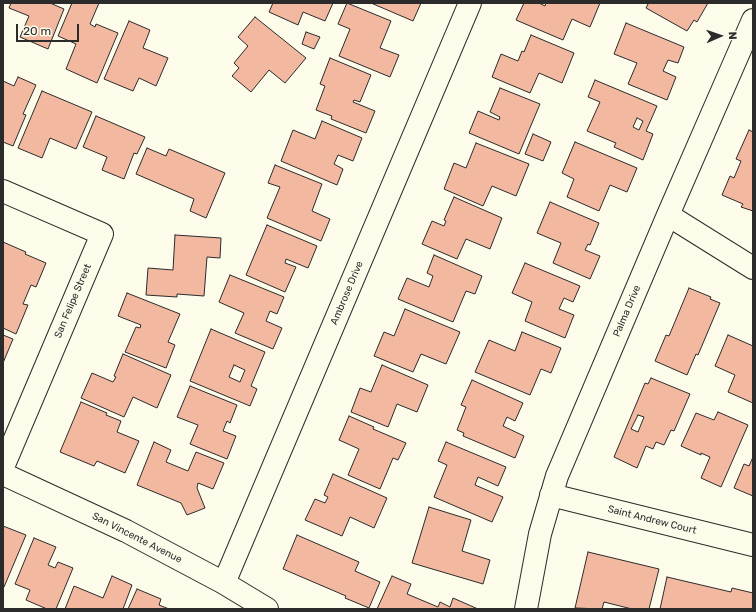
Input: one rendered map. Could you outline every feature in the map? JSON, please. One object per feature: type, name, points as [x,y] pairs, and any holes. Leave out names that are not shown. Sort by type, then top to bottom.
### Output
[{"type":"street","name":"Ambrose Drive","points":[[224,583],[470,3]]},
{"type":"street","name":"Palma Drive","points":[[526,609],[540,534],[556,476],[753,20]]},
{"type":"street","name":"San Felipe Street","points":[[3,191],[102,234],[3,467]]},
{"type":"street","points":[[668,215],[753,268]]},
{"type":"street","name":"San Vincente Avenue","points":[[3,474],[126,530],[224,583],[267,609]]},
{"type":"street","name":"Saint Andrew Court","points":[[551,495],[753,545]]},
{"type":"building","points":[[11,3],[50,3],[64,9],[48,49],[20,37],[29,16],[9,8]]},
{"type":"building","points":[[72,3],[99,3],[90,24],[95,27],[96,24],[118,33],[97,83],[66,69],[76,44],[58,36]]},
{"type":"building","points":[[273,3],[333,3],[325,21],[303,12],[298,25],[269,12]]},
{"type":"building","points":[[347,3],[391,21],[380,48],[399,55],[390,77],[339,56],[350,29],[338,24]]},
{"type":"building","points":[[371,3],[421,3],[413,21]]},
{"type":"building","points":[[524,3],[539,3],[545,6],[546,3],[600,3],[590,27],[572,19],[563,40],[516,20]]},
{"type":"building","points":[[646,3],[708,3],[697,22],[694,20],[687,31],[646,8],[648,4]]},
{"type":"building","points":[[255,17],[306,58],[285,83],[269,70],[251,92],[232,76],[239,68],[234,63],[248,46],[238,37]]},
{"type":"building","points":[[129,21],[150,30],[143,48],[168,58],[156,86],[139,78],[133,91],[104,79]]},
{"type":"building","points":[[626,23],[684,47],[678,63],[668,60],[663,71],[676,77],[667,100],[628,84],[637,63],[614,54]]},
{"type":"building","points":[[306,32],[320,37],[314,49],[302,44]]},
{"type":"building","points":[[531,35],[574,53],[562,83],[539,73],[530,93],[492,77],[501,54],[518,61],[522,51],[524,52]]},
{"type":"building","points":[[330,58],[371,75],[360,102],[354,100],[353,102],[375,111],[366,133],[331,119],[332,116],[316,110],[325,86],[320,84]]},
{"type":"building","points":[[18,77],[36,85],[23,114],[26,115],[13,146],[3,142],[3,81],[14,86]]},
{"type":"building","points":[[595,80],[657,106],[646,131],[653,134],[643,160],[614,147],[616,143],[587,131],[600,102],[588,97]],"holes":[[[637,118],[643,121],[639,130],[633,127]]]},
{"type":"building","points":[[500,88],[540,104],[519,154],[469,133],[478,111],[499,120],[500,117],[490,112]]},
{"type":"building","points":[[42,91],[92,112],[76,149],[50,138],[42,158],[18,148]]},
{"type":"building","points":[[96,116],[145,137],[137,154],[134,153],[124,179],[102,170],[107,157],[83,147]]},
{"type":"building","points":[[322,121],[362,138],[353,161],[338,155],[334,164],[343,169],[337,185],[281,161],[293,130],[315,139]]},
{"type":"building","points":[[749,130],[753,132],[753,211],[741,207],[743,204],[722,195],[730,176],[734,178],[741,161],[736,159]]},
{"type":"building","points":[[533,134],[551,142],[543,161],[525,154]]},
{"type":"building","points":[[575,142],[637,168],[627,192],[610,185],[599,211],[567,197],[574,179],[562,173]]},
{"type":"building","points":[[476,143],[529,164],[516,196],[492,186],[483,206],[444,189],[454,163],[466,168]]},
{"type":"building","points":[[147,148],[166,156],[169,149],[225,173],[206,218],[190,211],[194,199],[136,174]]},
{"type":"building","points":[[275,165],[322,184],[312,211],[330,219],[321,241],[267,218],[280,187],[268,183]]},
{"type":"building","points":[[454,197],[502,218],[490,249],[466,239],[457,259],[422,244],[432,221],[444,226],[446,221],[444,220]]},
{"type":"building","points":[[550,202],[599,223],[590,245],[588,244],[585,250],[600,256],[590,279],[553,263],[561,243],[537,233]]},
{"type":"building","points":[[267,225],[317,246],[308,268],[286,259],[285,263],[296,267],[285,292],[246,275]]},
{"type":"building","points":[[175,235],[221,238],[220,258],[207,257],[204,296],[177,294],[177,297],[146,295],[148,268],[173,270]]},
{"type":"building","points":[[3,242],[46,263],[36,287],[31,285],[23,304],[28,305],[16,334],[3,328]]},
{"type":"building","points":[[434,255],[482,276],[475,294],[466,291],[453,322],[398,299],[407,278],[429,287],[433,276],[427,273]]},
{"type":"building","points":[[525,263],[580,286],[573,302],[564,298],[559,309],[574,315],[565,338],[525,321],[532,302],[512,293]]},
{"type":"building","points":[[230,275],[284,297],[277,314],[270,311],[266,321],[282,328],[273,349],[235,333],[244,313],[219,302]]},
{"type":"building","points":[[689,288],[711,297],[710,299],[720,303],[698,355],[696,354],[687,375],[655,361],[666,335],[669,336]]},
{"type":"building","points":[[127,293],[180,314],[168,342],[175,345],[166,368],[125,352],[136,327],[140,328],[141,325],[118,316]]},
{"type":"building","points":[[405,309],[460,332],[446,364],[421,354],[413,372],[374,356],[384,332],[394,336]]},
{"type":"building","points":[[211,329],[265,352],[251,386],[257,389],[250,406],[190,381]],"holes":[[[234,365],[245,370],[240,382],[229,377]]]},
{"type":"building","points":[[522,332],[561,348],[551,373],[541,369],[530,395],[475,372],[489,340],[515,351]]},
{"type":"building","points":[[3,335],[13,339],[3,363]]},
{"type":"building","points":[[728,335],[753,346],[753,403],[728,392],[735,375],[715,366]]},
{"type":"building","points":[[123,354],[171,375],[157,408],[133,397],[124,417],[81,398],[92,373],[113,382]]},
{"type":"building","points":[[382,365],[428,385],[417,412],[397,404],[388,427],[351,412],[360,388],[371,392]]},
{"type":"building","points":[[651,378],[690,394],[674,431],[671,430],[664,445],[656,442],[653,449],[646,446],[637,468],[614,457],[645,383],[648,384]],"holes":[[[638,415],[644,417],[638,432],[631,429]]]},
{"type":"building","points":[[472,380],[523,403],[515,421],[507,417],[503,426],[524,436],[515,458],[463,436],[464,433],[457,430],[466,407],[461,405]]},
{"type":"building","points":[[190,386],[237,405],[230,423],[227,421],[223,431],[236,436],[227,459],[190,444],[198,425],[177,417]]},
{"type":"building","points":[[81,402],[107,413],[106,415],[121,421],[117,432],[139,441],[125,473],[97,461],[94,466],[60,452]]},
{"type":"building","points":[[718,412],[748,425],[721,487],[701,478],[710,457],[701,453],[701,455],[681,446],[696,413],[714,420]]},
{"type":"building","points":[[349,416],[374,427],[373,429],[406,443],[398,460],[393,458],[380,489],[348,475],[359,449],[339,440]]},
{"type":"building","points":[[154,442],[171,450],[166,462],[188,471],[196,452],[224,463],[213,489],[198,483],[197,488],[205,508],[187,515],[181,503],[137,485]]},
{"type":"building","points":[[446,442],[506,467],[498,486],[478,477],[475,485],[503,497],[492,522],[434,497],[447,465],[438,461]]},
{"type":"building","points":[[753,457],[753,496],[734,488],[744,464],[749,466]]},
{"type":"building","points":[[333,474],[387,498],[374,528],[350,517],[342,536],[305,520],[315,499],[325,503],[328,497],[324,495]]},
{"type":"building","points":[[429,507],[471,520],[462,551],[490,560],[483,584],[412,563]]},
{"type":"building","points":[[3,526],[26,535],[4,587],[3,587]]},
{"type":"building","points":[[297,535],[359,562],[355,571],[380,582],[369,608],[345,598],[346,596],[283,569]]},
{"type":"building","points":[[34,538],[56,547],[48,565],[55,568],[58,562],[73,568],[56,609],[47,609],[26,600],[30,590],[15,584]]},
{"type":"building","points":[[588,552],[659,569],[649,609],[632,609],[604,602],[602,609],[575,608]]},
{"type":"building","points":[[112,576],[132,585],[123,609],[65,609],[74,586],[103,598]]},
{"type":"building","points":[[392,576],[411,584],[407,594],[438,607],[440,602],[450,607],[453,598],[478,609],[377,609]]},
{"type":"building","points":[[667,577],[731,592],[732,588],[753,593],[753,609],[660,609]]},
{"type":"building","points":[[137,589],[161,599],[159,605],[169,609],[128,609]]}]
